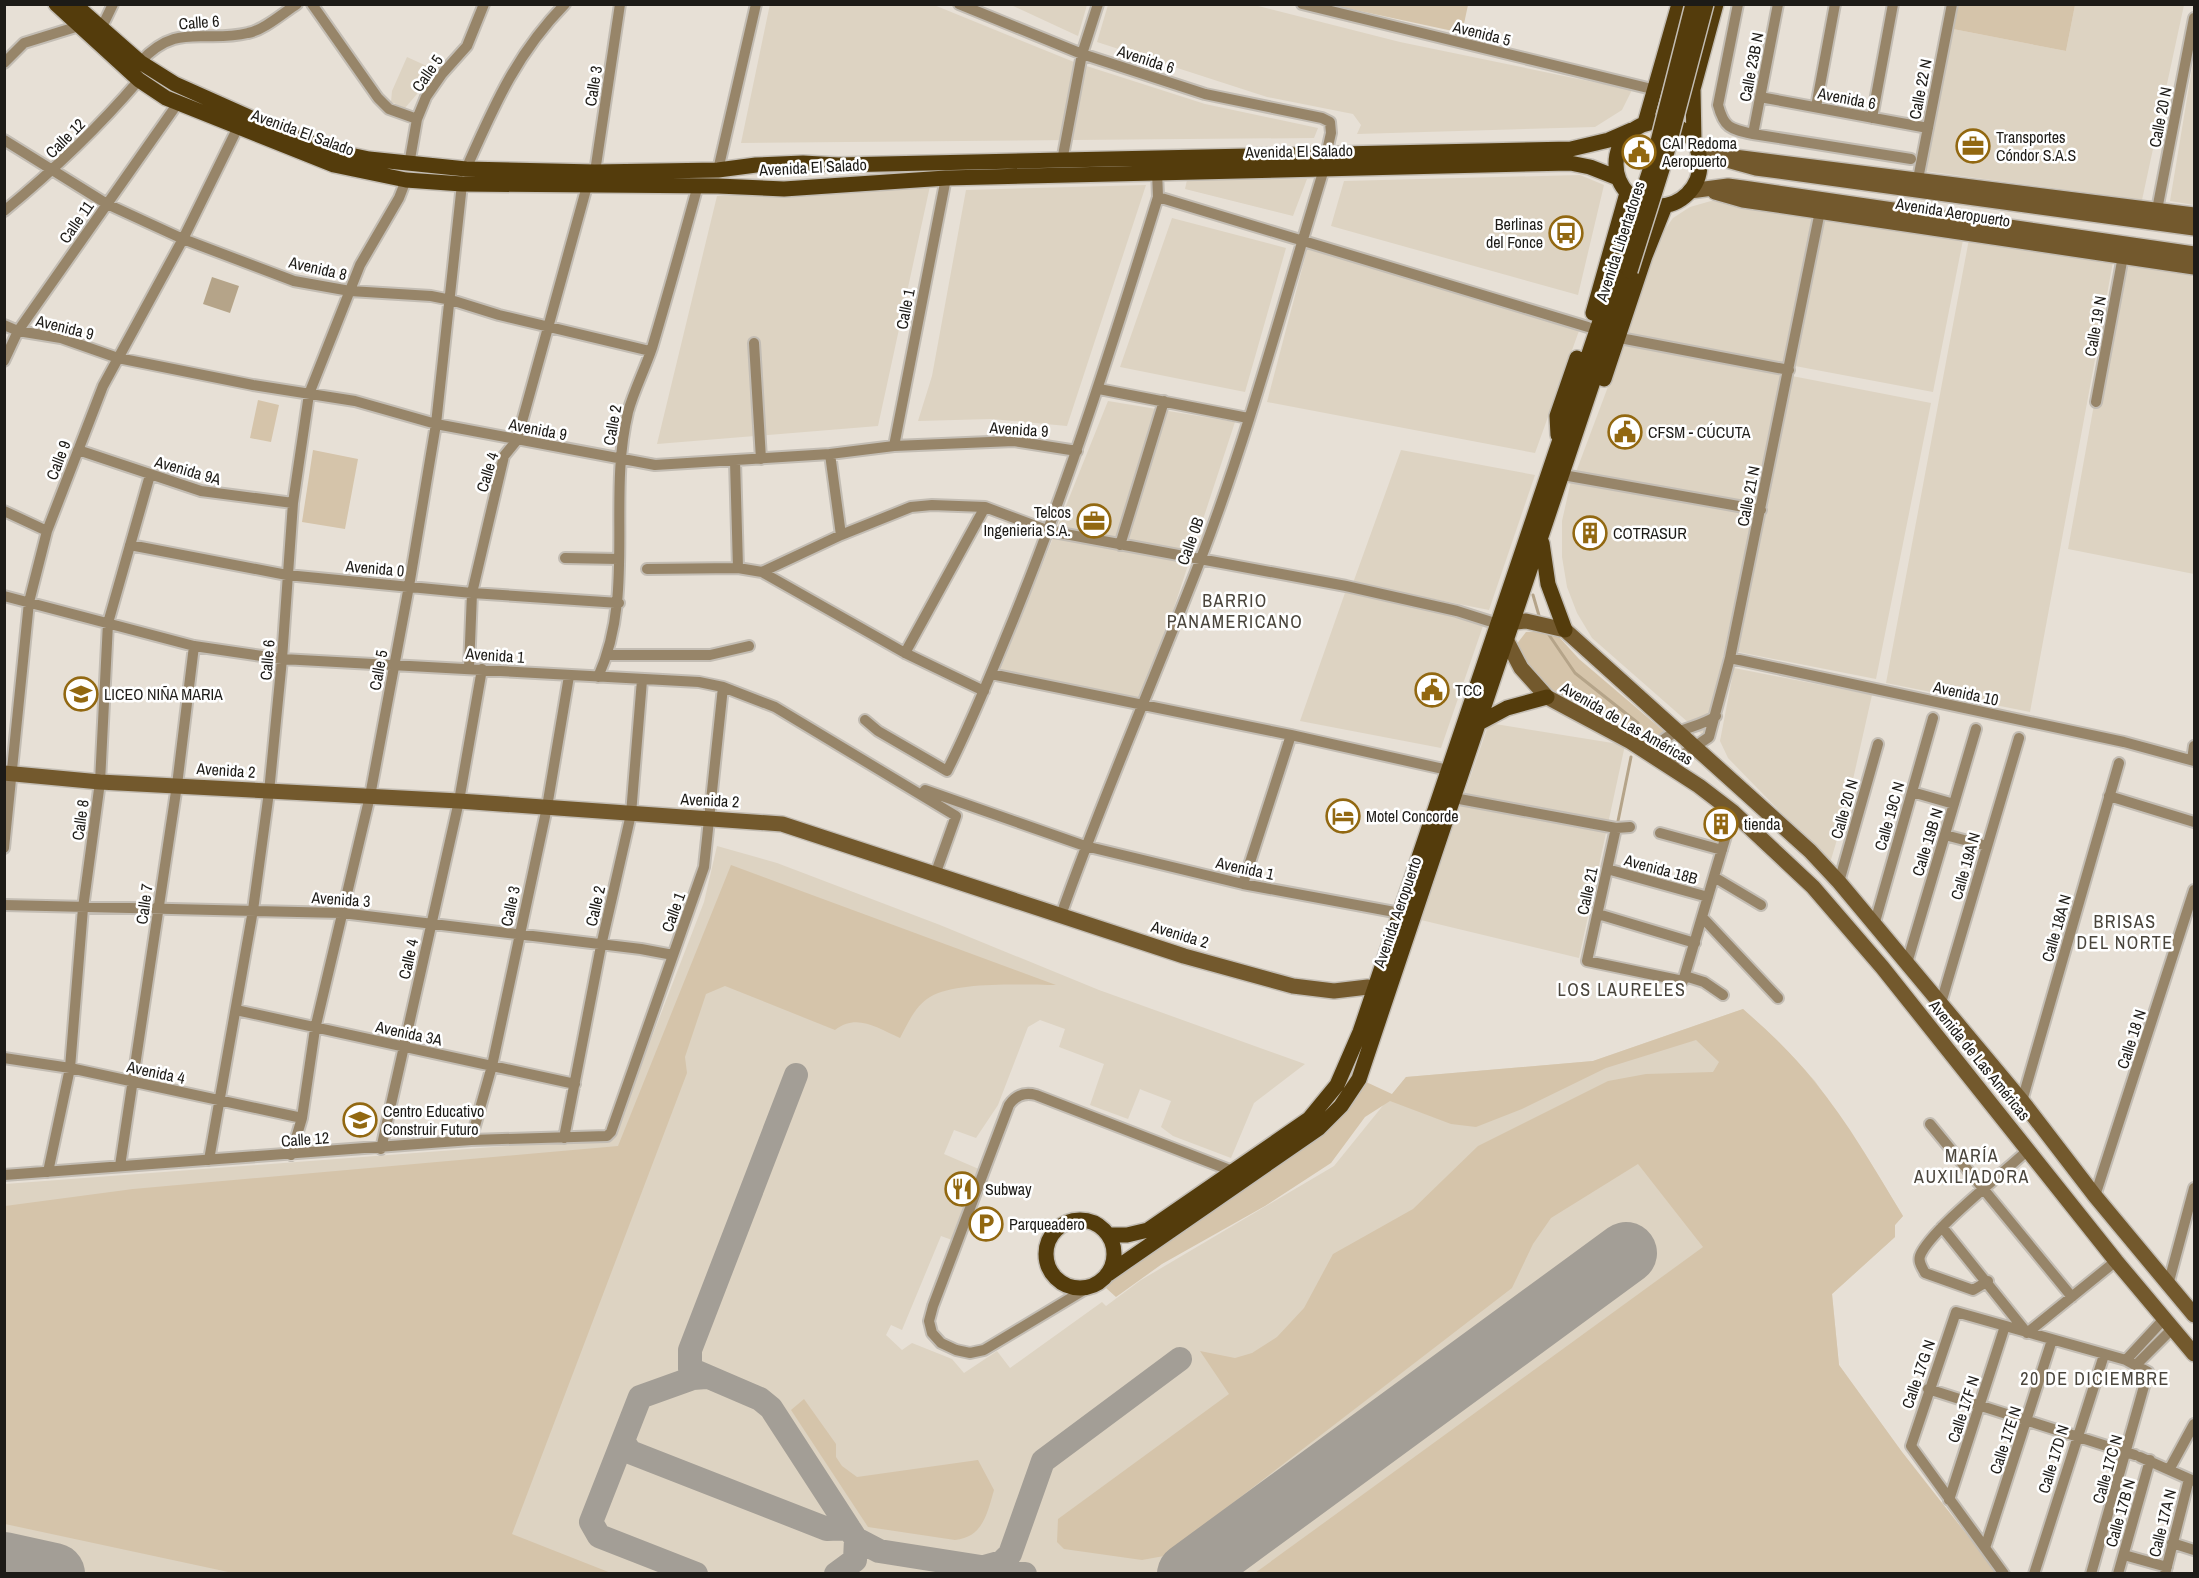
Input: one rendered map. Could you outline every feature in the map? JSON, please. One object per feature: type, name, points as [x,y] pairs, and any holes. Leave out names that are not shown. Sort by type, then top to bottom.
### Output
[{"type":"main road","name":"Avenida El Salado","points":[[56,4],[139,80],[178,103],[408,173],[587,186],[698,185],[784,189],[946,178],[1157,171],[1571,149],[1600,143],[1638,127]]},
{"type":"main road","name":"Avenida El Salado","points":[[74,4],[140,62],[241,121]]},
{"type":"main road","points":[[1679,4],[1656,90],[1638,127],[1623,140],[1617,152],[1615,165],[1618,178],[1627,193],[1651,206],[1665,206],[1679,201],[1690,191],[1699,173],[1693,89],[1716,4]]},
{"type":"main road","name":"Avenida Libertadores","points":[[1625,268],[1693,4]]},
{"type":"main road","name":"Avenida Libertadores","points":[[1564,448],[1625,268],[1664,163],[1706,4]]},
{"type":"main road","points":[[1638,127],[1659,121],[1673,124],[1685,132],[1696,148]]},
{"type":"main road","name":"Avenida Aeropuerto","points":[[1696,148],[1713,158],[1756,168],[2156,216],[2194,215]]},
{"type":"main road","name":"Avenida Aeropuerto","points":[[1713,158],[1745,156],[1918,179],[2063,204]]},
{"type":"main road","name":"Avenida El Salado","points":[[464,177],[718,170],[803,163],[838,165],[1062,161],[1570,163],[1590,167],[1618,178]]},
{"type":"main road","name":"Avenida Aeropuerto","points":[[1690,191],[1728,186],[2064,234],[2164,256],[2194,267]]},
{"type":"main road","name":"Avenida Aeropuerto","points":[[1706,188],[1743,200],[2123,256],[2194,254]]},
{"type":"main road","points":[[1627,193],[1588,327],[1557,416],[1564,448],[1586,428],[1620,338],[1638,275],[1665,206]]},
{"type":"main road","name":"Avenida Aeropuerto","points":[[2156,216],[2194,228]]},
{"type":"main road","points":[[2046,244],[2064,234]]},
{"type":"main road","name":"Avenida Aeropuerto","points":[[1108,1274],[1304,1140],[1332,1116],[1359,1079],[1400,913],[1448,770],[1512,622],[1563,475],[1564,448]]},
{"type":"main road","name":"Avenida Aeropuerto","points":[[1512,622],[1564,448]]},
{"type":"main road","points":[[1512,622],[1559,628],[1548,584],[1542,536]]},
{"type":"main road","name":"Avenida de Las Américas","points":[[1512,622],[1507,641],[1521,668],[1547,697],[1668,765],[1733,812],[1813,887],[2030,1149],[2116,1261],[2194,1354]]},
{"type":"main road","name":"Avenida de Las Américas","points":[[1559,628],[1802,843],[1839,882],[1875,922],[2022,1101],[2095,1197],[2194,1315]]},
{"type":"main road","name":"Avenida Aeropuerto","points":[[1108,1235],[1127,1235],[1148,1230],[1309,1119],[1329,1097],[1352,1055],[1381,990],[1454,798],[1507,641]]},
{"type":"main road","points":[[1479,723],[1507,708],[1547,697]]},
{"type":"main road","name":"Avenida 2","points":[[8,774],[100,782],[459,801],[782,824],[1185,956],[1293,986],[1334,991],[1381,990]]},
{"type":"main road","points":[[1072,1221],[1094,1223],[1108,1235],[1114,1255],[1108,1274],[1089,1287],[1068,1286],[1056,1278],[1049,1267],[1048,1245],[1059,1228],[1072,1221]]},
{"type":"street","points":[[101,29],[113,4]]},
{"type":"street","points":[[312,4],[388,109],[417,119]]},
{"type":"street","name":"Calle 5","points":[[408,173],[417,119],[426,97],[466,46],[484,4]]},
{"type":"street","points":[[464,177],[507,79],[542,28],[565,4]]},
{"type":"street","name":"Calle 3","points":[[595,172],[620,4]]},
{"type":"street","points":[[718,170],[756,4]]},
{"type":"street","name":"Avenida 6","points":[[958,4],[1082,54],[1205,94],[1330,122],[1331,132],[1325,162]]},
{"type":"street","points":[[1062,161],[1082,54],[1098,4]]},
{"type":"street","name":"Avenida 5","points":[[1302,4],[1656,90]]},
{"type":"street","points":[[1738,4],[1718,105],[1723,121],[1733,130],[1911,159]]},
{"type":"street","name":"Calle 23B N","points":[[1753,134],[1778,4]]},
{"type":"street","points":[[1815,107],[1835,4]]},
{"type":"street","points":[[1872,118],[1893,4]]},
{"type":"street","name":"Calle 22 N","points":[[1918,179],[1952,4]]},
{"type":"street","name":"Calle 6","points":[[140,62],[154,47],[168,39],[250,33],[295,5]]},
{"type":"street","name":"Calle 20 N","points":[[2156,216],[2194,18]]},
{"type":"street","points":[[4,63],[24,43],[79,27]]},
{"type":"street","name":"Calle 12","points":[[4,211],[54,171],[110,114],[139,80]]},
{"type":"street","name":"Avenida 6","points":[[1760,97],[1928,128]]},
{"type":"street","name":"Calle 11","points":[[4,361],[18,331],[178,103]]},
{"type":"street","name":"Calle 9","points":[[4,848],[8,774],[29,602],[47,531],[95,405],[183,239],[241,121]]},
{"type":"street","name":"Avenida 8","points":[[4,140],[107,204],[183,239],[294,280],[350,291],[431,296],[452,300],[499,315],[651,351]]},
{"type":"street","name":"Calle 0B","points":[[1061,915],[1085,846],[1200,560],[1248,418],[1325,162]]},
{"type":"street","points":[[865,720],[878,731],[947,771],[968,731],[1049,531],[1099,389],[1158,197],[1157,171]]},
{"type":"street","name":"Calle 6","points":[[209,1160],[253,910],[269,792],[282,659],[293,503],[309,394],[360,266],[399,198],[408,173]]},
{"type":"street","name":"Calle 5","points":[[291,1155],[302,1118],[315,1029],[370,796],[409,586],[436,424],[452,300],[464,177]]},
{"type":"street","name":"Calle 1","points":[[894,446],[946,178]]},
{"type":"street","name":"Calle 2","points":[[598,677],[608,655],[619,603],[622,461],[628,412],[651,351],[698,185]]},
{"type":"street","name":"Calle 4","points":[[469,668],[472,593],[504,456],[517,440],[587,186]]},
{"type":"street","points":[[1158,197],[1588,327]]},
{"type":"street","name":"Calle 21 N","points":[[1668,765],[1709,737],[1716,716],[1761,510],[1820,211]]},
{"type":"street","name":"Calle 19 N","points":[[2096,402],[2123,256]]},
{"type":"street","name":"Avenida 9","points":[[4,325],[18,331],[61,338],[118,358],[309,394],[355,400],[436,424],[622,461],[655,465],[830,454],[894,446],[1014,441],[1077,451]]},
{"type":"street","points":[[1620,338],[1789,370]]},
{"type":"street","points":[[754,343],[761,459]]},
{"type":"street","points":[[1099,389],[1248,418]]},
{"type":"street","points":[[1120,545],[1164,401]]},
{"type":"street","name":"Avenida 9A","points":[[78,450],[221,496],[293,503]]},
{"type":"street","points":[[830,454],[841,535]]},
{"type":"street","points":[[735,461],[738,568]]},
{"type":"street","name":"Calle 8","points":[[48,1172],[70,1068],[83,908],[100,782],[108,623],[150,475]]},
{"type":"street","points":[[1563,475],[1761,510]]},
{"type":"street","points":[[762,572],[841,535],[911,507],[985,507],[1049,531],[1346,586],[1512,622]]},
{"type":"street","points":[[905,653],[985,507]]},
{"type":"street","points":[[4,512],[47,531]]},
{"type":"street","name":"Avenida 0","points":[[130,545],[287,575],[472,593],[619,603]]},
{"type":"street","points":[[566,558],[619,559]]},
{"type":"street","points":[[646,569],[738,568],[762,572],[905,653],[984,691]]},
{"type":"street","name":"Avenida 1","points":[[4,596],[194,646],[282,659],[699,682],[723,687],[776,707],[907,784],[956,816],[935,875]]},
{"type":"street","name":"Calle 7","points":[[120,1166],[177,785],[194,646]]},
{"type":"street","points":[[608,655],[710,655],[731,648],[749,646]]},
{"type":"street","name":"Avenida 10","points":[[1730,658],[2124,742],[2193,760]]},
{"type":"street","name":"Calle 4","points":[[381,1149],[459,801],[482,669]]},
{"type":"street","points":[[991,674],[1291,735],[1448,770]]},
{"type":"street","name":"Calle 3","points":[[471,1140],[492,1066],[547,807],[569,676]]},
{"type":"street","name":"Calle 2","points":[[564,1138],[601,946],[631,814],[642,680]]},
{"type":"street","name":"Calle 1","points":[[608,1136],[704,867],[723,687]]},
{"type":"street","points":[[1652,754],[1659,741],[1676,732],[1697,727],[1716,716]]},
{"type":"street","name":"Calle 19C N","points":[[1875,922],[1933,718]]},
{"type":"street","name":"Calle 19B N","points":[[1907,963],[1976,729]]},
{"type":"street","points":[[1243,884],[1291,735]]},
{"type":"street","name":"Calle 19A N","points":[[1941,1003],[2019,738]]},
{"type":"street","name":"Calle 20 N","points":[[1839,882],[1878,744]]},
{"type":"street","points":[[2193,760],[2194,746]]},
{"type":"street","name":"Calle 18A N","points":[[2022,1101],[2119,763]]},
{"type":"street","name":"Avenida 1","points":[[907,784],[1085,846],[1243,884],[1400,913]]},
{"type":"street","points":[[1912,792],[1954,804]]},
{"type":"street","points":[[2109,796],[2194,822]]},
{"type":"street","points":[[1454,798],[1616,828],[1630,827]]},
{"type":"street","points":[[1723,994],[1704,982],[1684,978],[1733,812]]},
{"type":"street","name":"Calle 21","points":[[1616,828],[1587,961],[1684,978]]},
{"type":"street","points":[[1660,833],[1722,850]]},
{"type":"street","points":[[1945,835],[1987,846]]},
{"type":"street","name":"Avenida 18B","points":[[1607,869],[1708,897]]},
{"type":"street","points":[[1714,877],[1761,904]]},
{"type":"street","name":"Calle 18 N","points":[[2095,1197],[2194,890]]},
{"type":"street","name":"Avenida 3","points":[[4,905],[342,913],[673,955]]},
{"type":"street","points":[[1598,914],[1695,943]]},
{"type":"street","points":[[1702,917],[1778,998]]},
{"type":"street","name":"Avenida 3A","points":[[236,1010],[575,1084]]},
{"type":"street","name":"Avenida 4","points":[[4,1058],[70,1068],[302,1118]]},
{"type":"street","points":[[1089,1287],[1014,1334],[977,1352],[963,1352],[947,1347],[935,1337],[930,1328],[930,1315],[954,1247],[1010,1105],[1016,1098],[1024,1094],[1036,1095],[1234,1172]]},
{"type":"street","points":[[1930,1124],[2072,1297]]},
{"type":"street","name":"Calle 12","points":[[4,1175],[381,1149],[471,1140],[608,1136]]},
{"type":"street","points":[[1988,1281],[1973,1290],[1925,1273],[1920,1264],[1920,1255],[1942,1227],[2030,1149]]},
{"type":"street","points":[[2168,1285],[2194,1188]]},
{"type":"street","points":[[1942,1227],[1988,1281],[2027,1333]]},
{"type":"street","points":[[2027,1333],[2116,1261]]},
{"type":"street","name":"Calle 17G N","points":[[1949,1500],[1911,1446],[1928,1389],[1956,1312],[2005,1326]]},
{"type":"street","points":[[2126,1360],[2168,1324]]},
{"type":"street","points":[[2005,1326],[2137,1364],[2168,1324]]},
{"type":"street","name":"Calle 17F N","points":[[1949,1500],[2005,1326]]},
{"type":"street","name":"Calle 17E N","points":[[1985,1548],[2052,1340]]},
{"type":"street","name":"Calle 17D N","points":[[2034,1574],[2075,1438],[2104,1355]]},
{"type":"street","name":"Calle 17C N","points":[[2091,1574],[2138,1456],[2148,1372],[2137,1364]]},
{"type":"street","points":[[1928,1389],[2075,1438],[2138,1456],[2170,1468],[2192,1480]]},
{"type":"street","points":[[2170,1468],[2194,1424]]},
{"type":"street","name":"Calle 17B N","points":[[2118,1574],[2124,1555],[2138,1456]]},
{"type":"street","name":"Calle 17A N","points":[[2166,1570],[2192,1480]]},
{"type":"street","points":[[1949,1500],[2004,1574]]},
{"type":"street","points":[[2172,1543],[2194,1550]]},
{"type":"street","points":[[2124,1555],[2166,1570]]},
{"type":"shaded area","points":[[770,4],[934,5],[1074,62],[1205,104],[1318,128],[1314,138],[741,143]]},
{"type":"shaded area","points":[[1011,5],[1087,5],[1078,36]]},
{"type":"shaded area","points":[[1108,5],[1254,5],[1400,42],[1632,90],[1622,110],[1595,127],[1357,134],[1361,125],[1353,114],[1267,97],[1097,42]]},
{"type":"shaded area","points":[[1332,5],[1468,5],[1462,33]]},
{"type":"shaded area","points":[[1957,5],[2075,5],[2066,51],[1953,29]]},
{"type":"shaded area","points":[[2075,5],[2184,5],[2142,200],[1924,171],[1953,29],[2066,51]]},
{"type":"shaded area","points":[[2194,56],[2194,205],[2170,201]]},
{"type":"shaded area","points":[[407,57],[429,67],[417,94],[405,108],[391,102],[392,91]]},
{"type":"shaded area","points":[[1580,175],[1604,185],[1578,295],[1331,226],[1344,181]]},
{"type":"shaded area","points":[[1307,179],[1293,216],[1185,189],[1187,180]]},
{"type":"shaded area","points":[[1146,185],[1067,426],[991,419],[918,421],[932,376],[966,190]]},
{"type":"shaded area","points":[[930,186],[878,426],[657,444],[717,196]]},
{"type":"shaded area","points":[[1711,201],[1737,202],[1815,215],[1783,363],[1626,334],[1658,239],[1673,218],[1690,207]]},
{"type":"shaded area","points":[[1172,218],[1286,248],[1245,392],[1120,367]]},
{"type":"shaded area","points":[[1823,220],[1963,240],[1933,392],[1795,366]]},
{"type":"shaded area","points":[[1969,239],[2113,262],[2030,712],[1886,683]]},
{"type":"shaded area","points":[[1308,246],[1580,328],[1535,453],[1267,402]]},
{"type":"shaded area","points":[[2120,260],[2194,271],[2194,574],[2068,549]]},
{"type":"shaded area","points":[[212,277],[239,286],[230,313],[203,304]]},
{"type":"shaded area","points":[[1624,344],[1782,374],[1755,504],[1576,472]]},
{"type":"shaded area","points":[[1792,376],[1931,403],[1876,679],[1738,652]]},
{"type":"shaded area","points":[[258,400],[279,405],[271,442],[250,438]]},
{"type":"shaded area","points":[[1108,401],[1235,422],[1142,705],[1000,670]]},
{"type":"shaded area","points":[[313,450],[358,459],[345,529],[302,522]]},
{"type":"shaded area","points":[[1401,450],[1535,475],[1489,610],[1353,583]]},
{"type":"shaded area","points":[[1571,481],[1753,513],[1706,738],[1592,638],[1577,613],[1567,587],[1562,557],[1562,521]]},
{"type":"shaded area","points":[[1346,590],[1484,623],[1441,748],[1300,721]]},
{"type":"shaded area","points":[[1542,631],[1559,637],[1579,659],[1666,733],[1654,744],[1639,744],[1584,716],[1552,694],[1526,664],[1516,645],[1526,632]]},
{"type":"shaded area","points":[[1734,668],[1872,695],[1847,806],[1830,863],[1728,758],[1720,741]]},
{"type":"shaded area","points":[[1489,723],[1625,745],[1579,958],[1421,920]]},
{"type":"shaded area","points":[[717,846],[777,863],[940,925],[1099,990],[1305,1064],[1254,1103],[1231,1158],[1173,1136],[1161,1127],[1171,1101],[1140,1089],[1128,1119],[1090,1105],[1104,1064],[1059,1047],[1065,1029],[1040,1020],[1028,1027],[998,1105],[976,1138],[954,1130],[944,1154],[981,1170],[952,1240],[941,1236],[902,1330],[891,1325],[886,1335],[902,1350],[912,1343],[952,1359],[964,1373],[997,1351],[1010,1368],[1102,1302],[1106,1306],[1141,1280],[1334,1166],[1406,1077],[1593,1061],[1743,1009],[1777,1040],[1815,1081],[1864,1152],[1903,1216],[1895,1225],[1895,1237],[1832,1294],[1839,1365],[1902,1452],[1997,1573],[5,1574],[5,1184],[613,1138],[704,902]]},
{"type":"shaded area","points":[[731,865],[1056,985],[974,986],[942,992],[930,997],[920,1005],[900,1038],[859,1022],[843,1025],[835,1030],[725,986],[706,994],[685,1057],[687,1073],[512,1534],[611,1573],[233,1573],[5,1524],[5,1206],[133,1189],[618,1146]]},
{"type":"shaded area","points":[[1743,1009],[1771,1034],[1806,1071],[1861,1147],[1903,1216],[1895,1225],[1895,1237],[1832,1294],[1839,1365],[1902,1452],[1997,1573],[1255,1573],[1703,1247],[1638,1164],[1551,1218],[1533,1244],[1512,1288],[1164,1556],[1142,1560],[1064,1549],[1057,1542],[1058,1519],[1229,1394],[1200,1351],[1235,1358],[1252,1353],[1277,1337],[1304,1308],[1333,1254],[1413,1209],[1478,1146],[1608,1081],[1646,1074],[1713,1072],[1719,1062],[1696,1040],[1606,1068],[1522,1109],[1476,1127],[1451,1124],[1390,1101],[1365,1117],[1331,1163],[1265,1206],[1162,1264],[1116,1297],[1106,1288],[1117,1270],[1327,1131],[1350,1105],[1364,1081],[1392,1094],[1406,1077],[1593,1061]]},
{"type":"shaded area","points":[[804,1399],[836,1444],[836,1457],[842,1466],[857,1477],[978,1460],[994,1490],[986,1516],[978,1529],[964,1538],[955,1540],[868,1527],[791,1410]]},
{"type":"waterway","points":[[1533,595],[1540,619]]},
{"type":"waterway","points":[[1547,632],[1575,673],[1638,723]]},
{"type":"waterway","points":[[1617,826],[1631,757]]},
{"type":"taxiway","points":[[796,1075],[690,1350],[690,1369],[760,1399],[771,1408],[856,1539],[879,1551],[1025,1574]]},
{"type":"taxiway","points":[[984,1567],[1002,1562],[1010,1554],[1043,1461],[1180,1359]]},
{"type":"taxiway","points":[[696,1574],[599,1536],[591,1522],[640,1397],[693,1378],[706,1377]]},
{"type":"taxiway","points":[[623,1441],[630,1452],[827,1529],[849,1528]]},
{"type":"taxiway","points":[[836,1574],[855,1560],[856,1539]]},
{"type":"runway","points":[[1188,1574],[1626,1253]]},
{"type":"runway","points":[[4,1563],[54,1574]]},
{"type":"place","name":"Transportes Cóndor S.A.S","points":[[1973,146]]},
{"type":"place","name":"CAI Redoma Aeropuerto","points":[[1639,152]]},
{"type":"place","name":"Berlinas del Fonce","points":[[1566,233]]},
{"type":"place","name":"CFSM - CÚCUTA","points":[[1625,432]]},
{"type":"place","name":"Telcos Ingenieria S.A.","points":[[1094,521]]},
{"type":"place","name":"COTRASUR","points":[[1590,533]]},
{"type":"place","name":"TCC","points":[[1432,690]]},
{"type":"place","name":"LICEO NIÑA MARIA","points":[[81,694]]},
{"type":"place","name":"Motel Concorde","points":[[1343,816]]},
{"type":"place","name":"tienda","points":[[1721,824]]},
{"type":"place","name":"Centro Educativo Construir Futuro","points":[[360,1120]]},
{"type":"place","name":"Subway","points":[[962,1189]]},
{"type":"place","name":"Parqueadero","points":[[986,1224]]},
{"type":"district","name":"BARRIO PANAMERICANO","points":[[1235,610]]},
{"type":"district","name":"BRISAS DEL NORTE","points":[[2125,931]]},
{"type":"district","name":"LOS LAURELES","points":[[1622,989]]},
{"type":"district","name":"MARÍA AUXILIADORA","points":[[1972,1165]]},
{"type":"district","name":"20 DE DICIEMBRE","points":[[2095,1378]]}]
